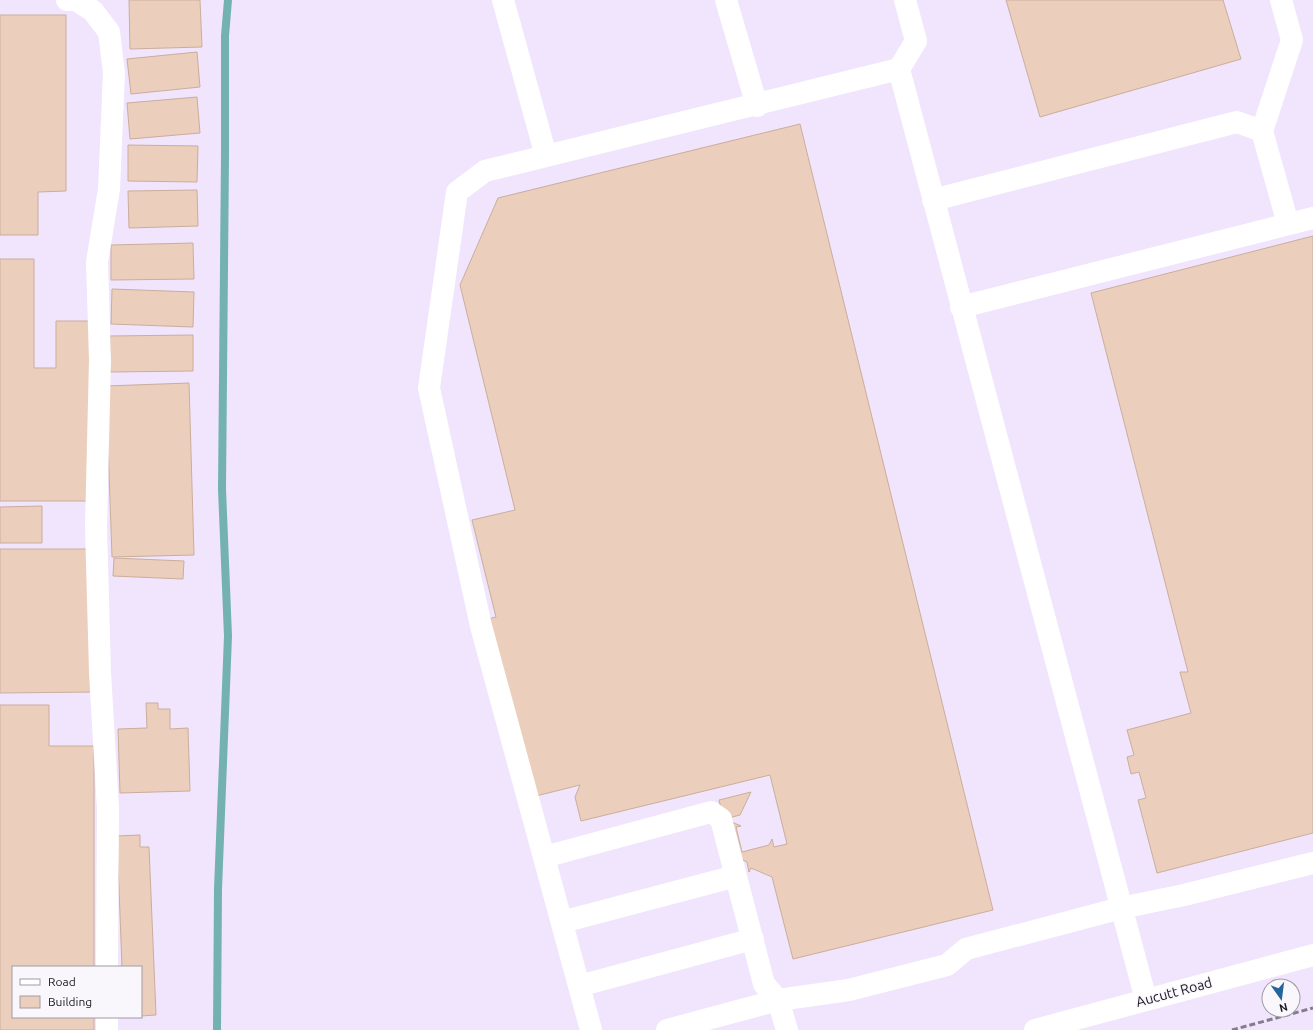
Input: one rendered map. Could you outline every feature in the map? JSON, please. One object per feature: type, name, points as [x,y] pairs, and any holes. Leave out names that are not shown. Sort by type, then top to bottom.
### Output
[{"type":"street","points":[[67,0],[76,0],[94,11],[109,32],[114,73],[109,189],[98,262],[100,360],[96,526],[100,672],[108,809],[107,966]]},
{"type":"street","points":[[504,0],[546,156]]},
{"type":"street","points":[[726,0],[757,106]]},
{"type":"street","points":[[591,1030],[481,626],[429,388],[456,192],[485,171],[757,106],[899,69],[916,41],[905,0]]},
{"type":"street","points":[[1281,0],[1292,40],[1262,131],[1288,224]]},
{"type":"street","points":[[899,69],[1146,1000]]},
{"type":"street","points":[[933,200],[1237,122],[1262,131]]},
{"type":"street","points":[[961,307],[1313,218]]},
{"type":"street","points":[[544,857],[711,812],[721,819],[764,984],[778,1000],[787,1030]]},
{"type":"street","points":[[667,1030],[778,1000],[849,990],[947,965],[966,949],[1121,908],[1184,895],[1313,863]]},
{"type":"street","points":[[562,922],[736,876]]},
{"type":"street","points":[[579,986],[753,939]]},
{"type":"street","name":"Aucutt Road","points":[[1035,1030],[1313,955]]},
{"type":"street","points":[[107,1018],[107,1030]]},
{"type":"building","points":[[129,0],[200,0],[202,47],[130,49]]},
{"type":"building","points":[[1006,0],[1223,0],[1241,59],[1040,117]]},
{"type":"building","points":[[0,15],[66,15],[66,191],[38,192],[38,235],[0,235]]},
{"type":"building","points":[[197,52],[200,87],[131,94],[127,59]]},
{"type":"building","points":[[197,97],[200,133],[130,139],[127,103]]},
{"type":"building","points":[[800,124],[993,910],[793,959],[772,877],[751,868],[749,872],[747,862],[732,855],[719,800],[751,792],[740,815],[725,819],[741,826],[736,827],[742,852],[769,845],[772,839],[774,847],[787,844],[770,775],[581,821],[575,797],[580,785],[528,798],[484,620],[496,617],[472,520],[515,510],[460,285],[498,198]]},
{"type":"building","points":[[128,145],[198,146],[197,182],[128,181]]},
{"type":"building","points":[[197,190],[198,226],[129,228],[128,191]]},
{"type":"building","points":[[1313,236],[1313,833],[1157,873],[1138,800],[1146,798],[1139,772],[1131,774],[1127,757],[1134,755],[1127,730],[1191,713],[1180,672],[1188,672],[1091,293]]},
{"type":"building","points":[[193,243],[194,279],[111,280],[111,245]]},
{"type":"building","points":[[0,259],[34,259],[34,368],[56,368],[56,321],[94,321],[95,501],[0,501]]},
{"type":"building","points":[[112,289],[194,292],[193,327],[111,324]]},
{"type":"building","points":[[193,335],[193,371],[110,372],[110,336]]},
{"type":"building","points":[[189,383],[194,555],[112,557],[106,386]]},
{"type":"building","points":[[42,506],[42,543],[0,543],[0,507]]},
{"type":"building","points":[[0,549],[93,549],[93,692],[0,693]]},
{"type":"building","points":[[114,558],[184,561],[183,579],[113,576]]},
{"type":"building","points":[[146,703],[158,703],[158,709],[170,709],[170,729],[188,728],[190,791],[120,793],[118,729],[147,728]]},
{"type":"building","points":[[0,705],[49,705],[49,746],[94,746],[94,966],[12,966],[12,1018],[94,1018],[94,1030],[0,1030]]},
{"type":"building","points":[[140,835],[140,847],[149,847],[156,1015],[142,1016],[142,966],[122,966],[117,836]]},
{"type":"waterway","points":[[217,1030],[218,889],[228,636],[222,489],[225,36],[228,0]]},
{"type":"railway","points":[[1232,1030],[1313,1008]]}]
